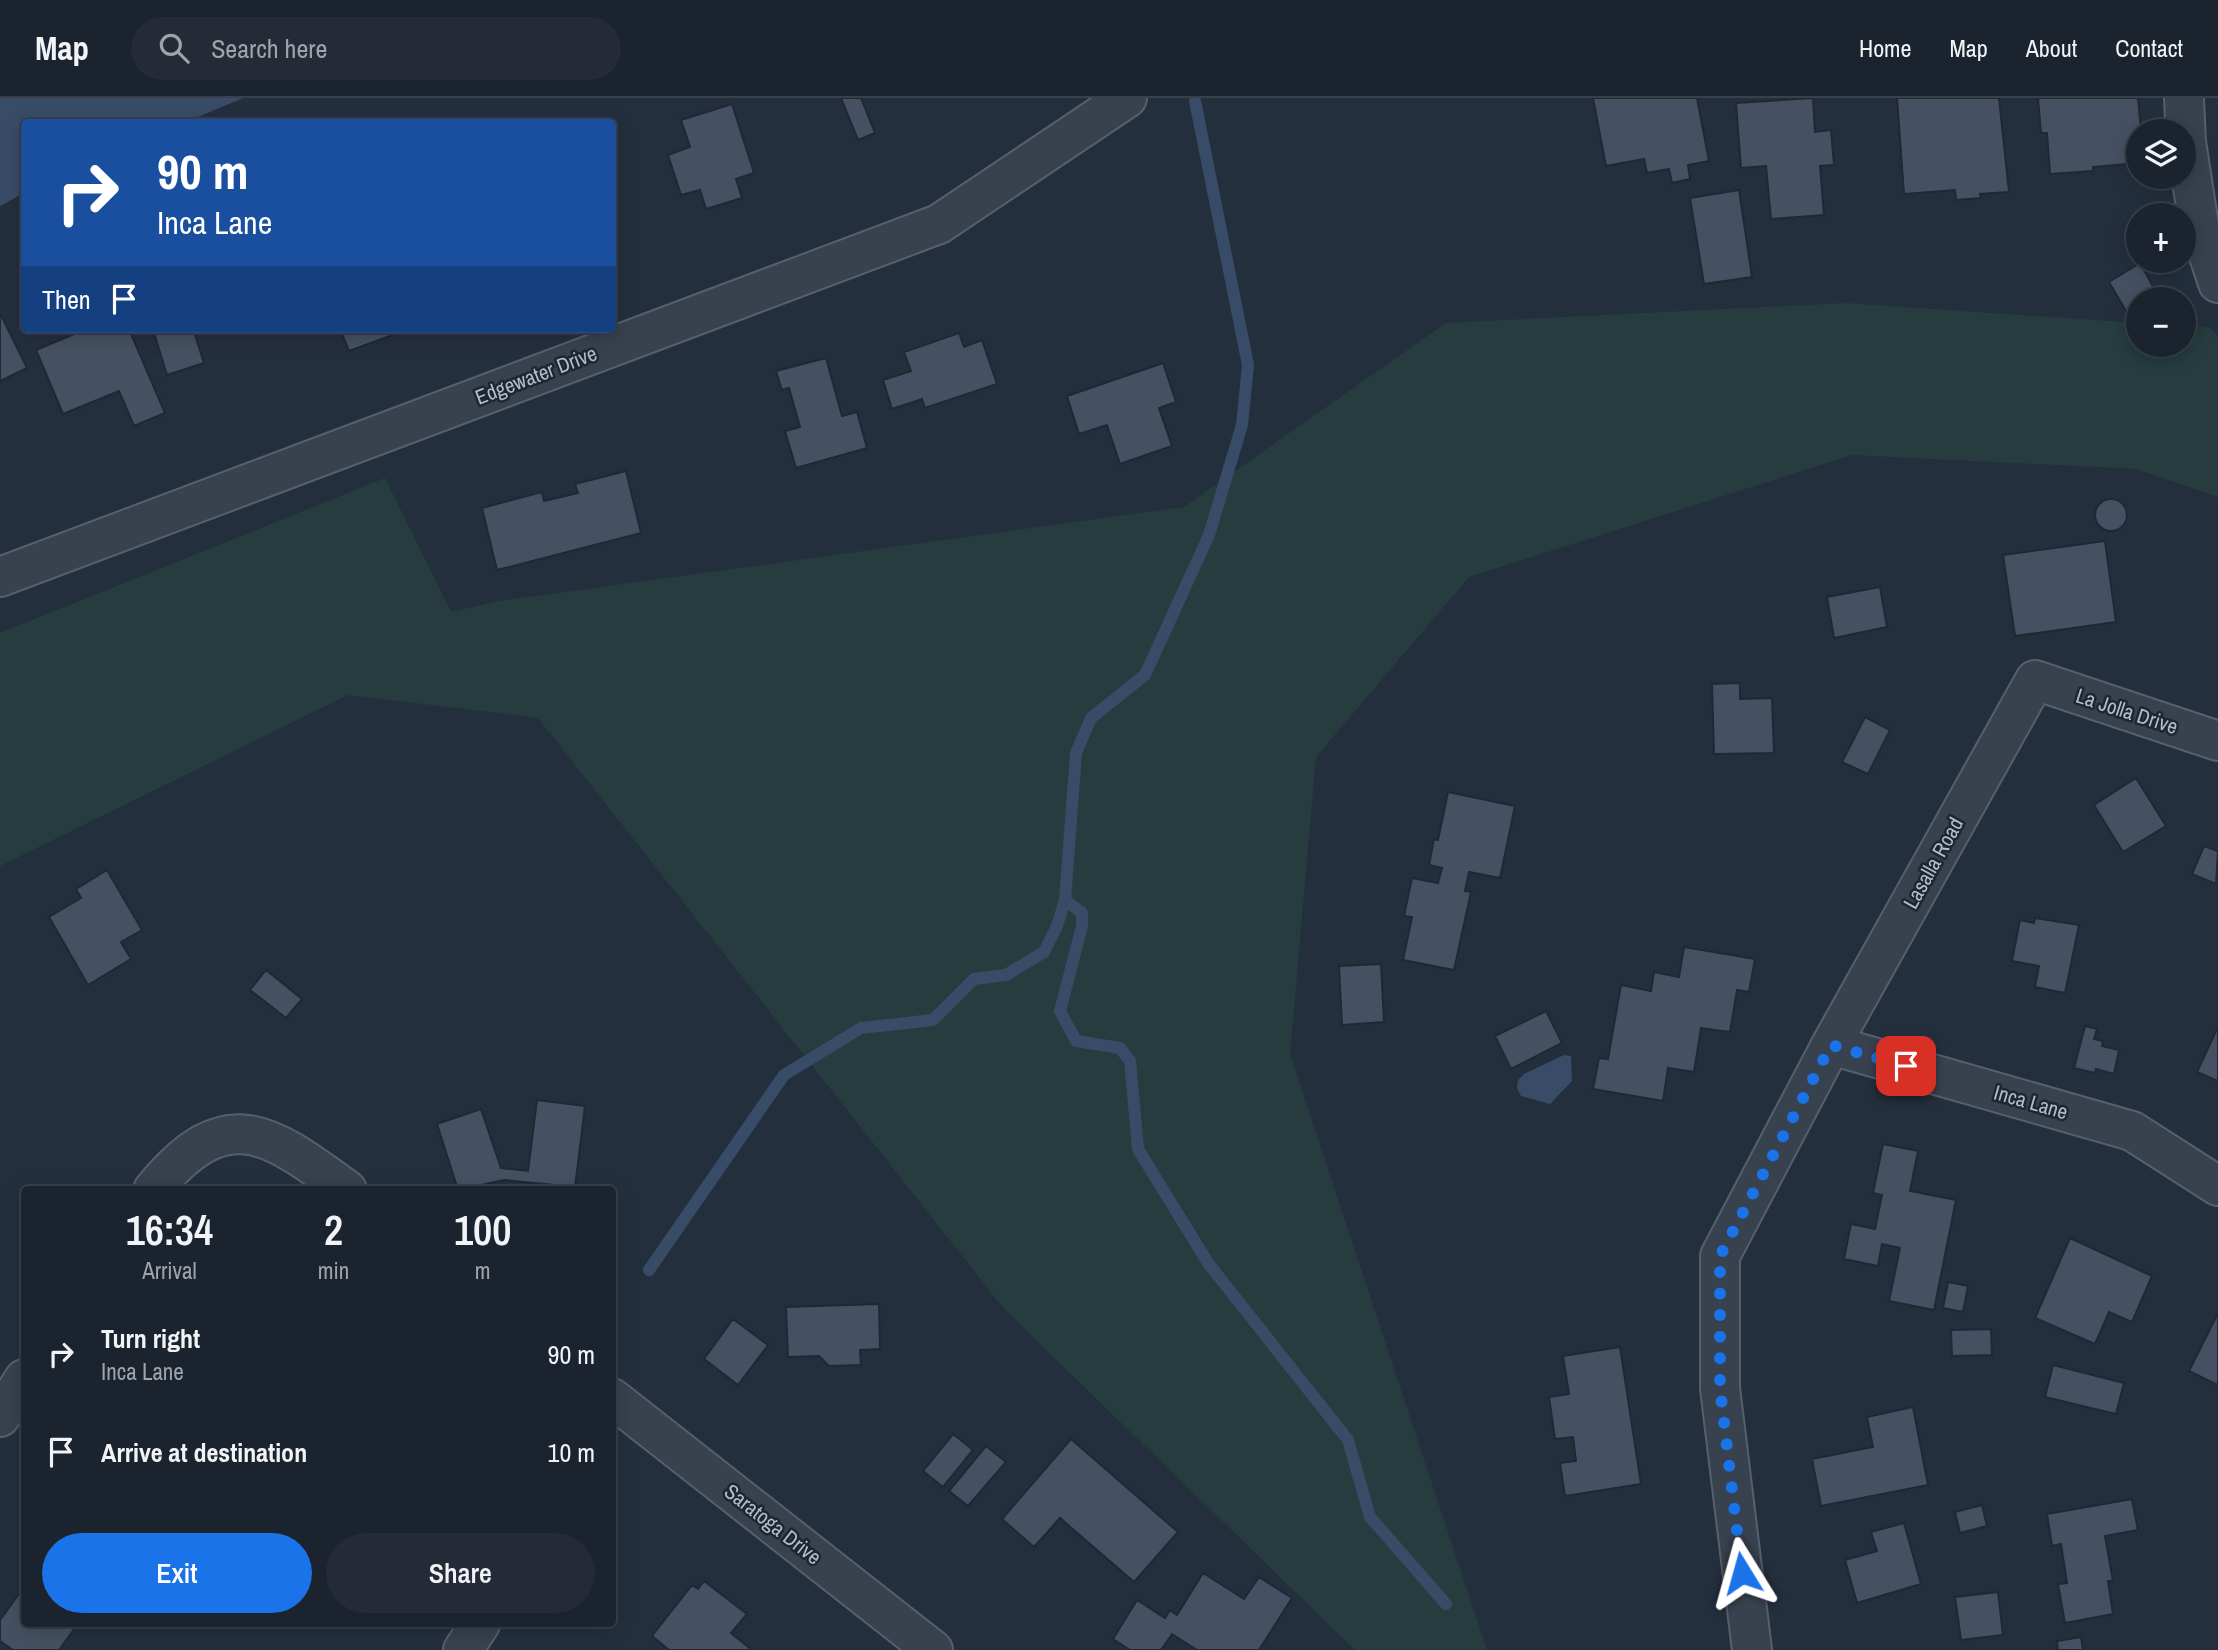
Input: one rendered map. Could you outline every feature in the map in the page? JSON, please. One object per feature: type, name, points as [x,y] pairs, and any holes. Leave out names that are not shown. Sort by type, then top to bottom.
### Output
[{"type":"street","name":"Edgewater Drive","points":[[0,577],[939,224],[1127,98]]},
{"type":"street","points":[[2184,98],[2186,142],[2209,229],[2218,282]]},
{"type":"street","name":"La Jolla Drive","points":[[2035,680],[2218,741]]},
{"type":"street","name":"Lasalla Road","points":[[1752,1650],[1720,1388],[1720,1256],[1831,1045],[2035,680]]},
{"type":"street","name":"Inca Lane","points":[[1831,1045],[2132,1131],[2218,1186]]},
{"type":"street","points":[[156,1186],[172,1167],[198,1145],[231,1134],[254,1134],[276,1141],[341,1186]]},
{"type":"street","points":[[0,1417],[21,1384]]},
{"type":"street","name":"Saratoga Drive","points":[[616,1406],[933,1650]]},
{"type":"street","points":[[463,1650],[478,1627]]},
{"type":"green space","points":[[1846,303],[2126,322],[2126,357],[2196,357],[2196,326],[2209,327],[2218,336],[2218,497],[2136,469],[1852,455],[1469,577],[1316,757],[1290,1054],[1487,1650],[1355,1650],[1004,1309],[538,718],[348,695],[0,866],[0,633],[385,478],[451,612],[499,601],[1184,507],[1446,323]]},
{"type":"water","points":[[0,98],[243,98],[193,119],[21,119],[21,195],[0,206]]},
{"type":"water","points":[[1564,1055],[1571,1056],[1572,1081],[1550,1104],[1521,1096],[1517,1088],[1518,1080],[1524,1074]]},
{"type":"building","points":[[841,98],[861,98],[875,133],[858,140]]},
{"type":"building","points":[[1593,98],[1697,98],[1709,161],[1688,165],[1690,179],[1672,183],[1669,169],[1647,173],[1644,159],[1606,166]]},
{"type":"building","points":[[1813,98],[1815,132],[1831,130],[1834,165],[1820,166],[1824,215],[1771,219],[1766,166],[1741,168],[1736,103]]},
{"type":"building","points":[[1897,98],[1999,98],[2009,192],[1980,194],[1981,198],[1956,200],[1955,190],[1904,194]]},
{"type":"building","points":[[2038,98],[2138,98],[2140,119],[2126,119],[2126,164],[2093,167],[2093,171],[2050,174],[2047,133],[2041,133]]},
{"type":"building","points":[[732,104],[754,173],[736,179],[742,198],[706,209],[700,190],[681,195],[668,155],[690,147],[681,120]]},
{"type":"building","points":[[1739,190],[1752,277],[1704,284],[1690,198]]},
{"type":"building","points":[[2126,272],[2146,273],[2153,287],[2126,287],[2126,311],[2109,282]]},
{"type":"building","points":[[0,313],[27,368],[0,381]]},
{"type":"building","points":[[76,333],[131,333],[165,413],[134,426],[119,391],[63,414],[36,350]]},
{"type":"building","points":[[154,333],[194,333],[204,363],[167,375]]},
{"type":"building","points":[[342,333],[398,333],[349,351]]},
{"type":"building","points":[[959,333],[964,347],[982,340],[997,384],[925,408],[922,399],[892,409],[883,380],[911,371],[904,352]]},
{"type":"building","points":[[826,358],[842,416],[857,412],[867,448],[796,468],[785,431],[800,427],[789,388],[782,390],[776,371]]},
{"type":"building","points":[[1163,363],[1176,402],[1159,408],[1172,446],[1120,464],[1107,425],[1079,434],[1067,396]]},
{"type":"building","points":[[626,471],[641,533],[497,570],[482,508],[542,492],[544,501],[578,493],[575,484]]},
{"type":"building","points":[[2111,499],[2123,503],[2127,515],[2123,527],[2111,531],[2099,527],[2095,515],[2099,503]]},
{"type":"building","points":[[2105,541],[2116,622],[2015,636],[2003,555]]},
{"type":"building","points":[[1880,587],[1887,627],[1834,638],[1827,597]]},
{"type":"building","points":[[1740,683],[1740,699],[1772,698],[1774,753],[1714,754],[1712,684]]},
{"type":"building","points":[[1865,717],[1890,730],[1868,774],[1842,762]]},
{"type":"building","points":[[2136,778],[2166,826],[2123,852],[2094,805]]},
{"type":"building","points":[[1448,792],[1515,806],[1500,878],[1469,872],[1465,891],[1471,892],[1454,970],[1403,960],[1412,917],[1404,916],[1412,878],[1438,883],[1442,868],[1429,865],[1434,839],[1438,840]]},
{"type":"building","points":[[2204,846],[2218,851],[2216,884],[2192,874]]},
{"type":"building","points":[[107,870],[142,930],[121,942],[131,959],[88,985],[49,917],[81,898],[76,889]]},
{"type":"building","points":[[2035,918],[2079,925],[2065,993],[2035,987],[2039,966],[2012,961],[2020,920],[2034,923]]},
{"type":"building","points":[[1684,947],[1755,959],[1749,992],[1737,990],[1730,1032],[1701,1028],[1694,1072],[1668,1068],[1663,1101],[1593,1089],[1599,1058],[1608,1059],[1621,985],[1651,991],[1654,972],[1679,977]]},
{"type":"building","points":[[1381,964],[1384,1022],[1342,1025],[1339,966]]},
{"type":"building","points":[[266,970],[302,999],[286,1018],[250,990]]},
{"type":"building","points":[[1546,1011],[1562,1043],[1511,1069],[1495,1036]]},
{"type":"building","points":[[2085,1026],[2097,1029],[2094,1039],[2103,1041],[2102,1046],[2119,1050],[2114,1074],[2096,1069],[2095,1073],[2074,1068]]},
{"type":"building","points":[[2218,1027],[2218,1081],[2197,1072]]},
{"type":"building","points":[[537,1100],[585,1106],[575,1186],[504,1180],[476,1186],[457,1186],[437,1124],[481,1109],[501,1168],[528,1171]]},
{"type":"building","points":[[1883,1144],[1918,1151],[1910,1191],[1956,1200],[1934,1310],[1889,1301],[1900,1248],[1882,1244],[1878,1266],[1844,1259],[1851,1224],[1875,1229],[1882,1195],[1873,1193]]},
{"type":"building","points":[[2070,1238],[2152,1276],[2132,1322],[2109,1312],[2095,1344],[2035,1318]]},
{"type":"building","points":[[1948,1282],[1968,1286],[1963,1312],[1943,1308]]},
{"type":"building","points":[[879,1304],[880,1349],[860,1350],[861,1365],[829,1366],[819,1356],[788,1357],[786,1307]]},
{"type":"building","points":[[2218,1316],[2218,1385],[2189,1371]]},
{"type":"building","points":[[733,1319],[768,1345],[738,1385],[704,1359]]},
{"type":"building","points":[[1991,1329],[1992,1355],[1952,1356],[1951,1330]]},
{"type":"building","points":[[1620,1347],[1641,1484],[1565,1496],[1560,1463],[1576,1461],[1573,1437],[1555,1439],[1549,1397],[1569,1394],[1563,1356]]},
{"type":"building","points":[[2053,1365],[2124,1383],[2116,1414],[2045,1397]]},
{"type":"building","points":[[1913,1407],[1928,1485],[1821,1506],[1812,1459],[1873,1447],[1867,1417]]},
{"type":"building","points":[[953,1434],[973,1450],[943,1487],[923,1471]]},
{"type":"building","points":[[1071,1439],[1178,1532],[1134,1582],[1060,1518],[1034,1547],[1002,1519]]},
{"type":"building","points":[[986,1446],[1006,1462],[968,1506],[949,1491]]},
{"type":"building","points":[[2132,1499],[2138,1530],[2105,1536],[2113,1581],[2108,1581],[2113,1614],[2065,1623],[2058,1584],[2067,1583],[2061,1544],[2052,1546],[2047,1514]]},
{"type":"building","points":[[1982,1505],[1987,1526],[1960,1533],[1955,1512]]},
{"type":"building","points":[[1904,1523],[1921,1584],[1857,1603],[1845,1560],[1877,1551],[1871,1532]]},
{"type":"building","points":[[1203,1573],[1244,1599],[1259,1577],[1292,1598],[1259,1650],[1197,1650],[1172,1634],[1161,1650],[1130,1650],[1113,1639],[1137,1600],[1165,1618],[1170,1610],[1177,1615]]},
{"type":"building","points":[[704,1581],[747,1614],[731,1633],[752,1650],[669,1650],[652,1636],[692,1585],[698,1589]]},
{"type":"building","points":[[21,1591],[21,1627],[76,1627],[59,1650],[13,1650],[0,1641],[0,1620]]},
{"type":"building","points":[[1998,1592],[2003,1635],[1961,1640],[1955,1597]]},
{"type":"building","points":[[2081,1637],[2083,1650],[2058,1650],[2057,1641]]},
{"type":"waterway","points":[[1195,101],[1248,365],[1242,425],[1209,535],[1145,675],[1091,718],[1076,753],[1065,900],[1082,913],[1082,926],[1060,1011],[1076,1041],[1120,1048],[1130,1061],[1138,1149],[1208,1263],[1348,1440],[1370,1517],[1446,1604]]},
{"type":"waterway","points":[[649,1270],[784,1075],[861,1028],[933,1020],[974,979],[1006,975],[1044,952],[1057,926],[1065,900]]},
{"type":"route","points":[[1742,1573],[1720,1388],[1720,1256],[1831,1045],[1906,1066]]}]
